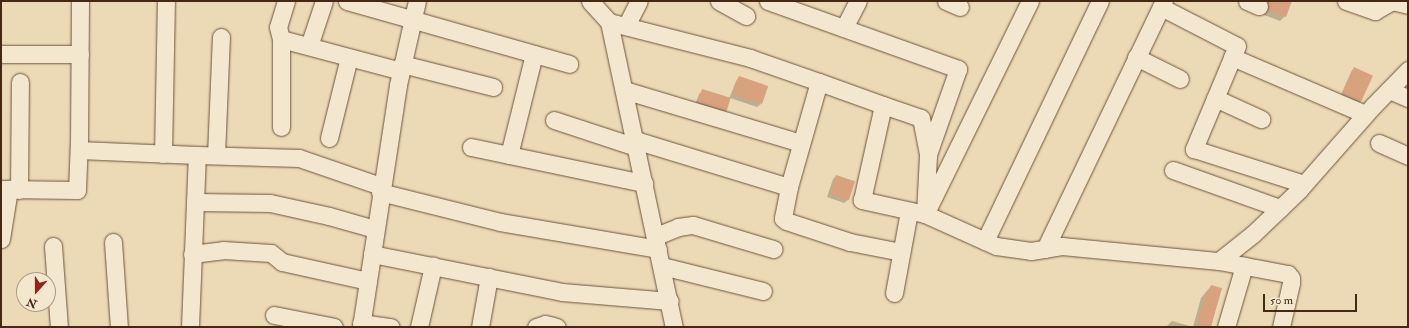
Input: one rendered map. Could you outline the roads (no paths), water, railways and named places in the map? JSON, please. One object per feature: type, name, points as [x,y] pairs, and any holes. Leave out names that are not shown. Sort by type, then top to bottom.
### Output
[{"type":"street","points":[[80,1],[79,150],[197,156],[216,155],[299,158],[381,189],[500,222],[657,243],[678,227],[693,225],[773,249]]},
{"type":"street","points":[[163,154],[166,1]]},
{"type":"street","points":[[281,127],[281,39],[278,27],[286,1]]},
{"type":"street","points":[[309,46],[324,1]]},
{"type":"street","points":[[349,1],[569,64]]},
{"type":"street","points":[[391,327],[361,325],[401,67],[417,1]]},
{"type":"street","points":[[590,1],[617,24],[750,58],[921,118],[928,155]]},
{"type":"street","points":[[639,1],[617,24],[624,90],[670,301],[674,327]]},
{"type":"street","points":[[720,1],[746,16]]},
{"type":"street","points":[[768,1],[958,69],[928,155],[917,212]]},
{"type":"street","points":[[844,28],[858,1]]},
{"type":"street","points":[[894,293],[901,252],[917,212],[1030,1]]},
{"type":"street","points":[[986,241],[1100,1]]},
{"type":"street","points":[[1346,1],[1375,11],[1392,1],[1408,5]]},
{"type":"street","points":[[1045,249],[1162,4],[1237,46],[1194,149],[1304,184]]},
{"type":"street","points":[[216,155],[221,37]]},
{"type":"street","points":[[281,39],[349,57],[493,87]]},
{"type":"street","points":[[1,54],[80,54]]},
{"type":"street","points":[[509,155],[534,54]]},
{"type":"street","points":[[329,138],[349,57]]},
{"type":"street","points":[[1136,57],[1180,79]]},
{"type":"street","points":[[1232,57],[1365,114]]},
{"type":"street","points":[[1219,261],[1253,234],[1304,184],[1365,114],[1408,70]]},
{"type":"street","points":[[1,239],[10,189],[20,82]]},
{"type":"street","points":[[819,82],[789,187],[783,218],[786,221],[850,242],[901,252]]},
{"type":"street","points":[[624,90],[801,143]]},
{"type":"street","points":[[1389,90],[1408,98]]},
{"type":"street","points":[[1215,98],[1261,119]]},
{"type":"street","points":[[884,105],[862,200],[917,212],[996,246],[1031,251],[1062,246],[1219,261],[1288,274],[1291,278],[1281,327]]},
{"type":"street","points":[[554,120],[789,187]]},
{"type":"street","points":[[10,189],[77,190],[79,140]]},
{"type":"street","points":[[1379,143],[1408,156]]},
{"type":"street","points":[[471,147],[644,183]]},
{"type":"street","points":[[190,327],[197,156]]},
{"type":"street","points":[[1173,170],[1280,208]]},
{"type":"street","points":[[195,202],[270,203],[329,216],[375,229]]},
{"type":"street","points":[[114,242],[119,327]]},
{"type":"street","points":[[53,246],[59,327]]},
{"type":"street","points":[[192,254],[222,250],[271,253],[282,262],[368,281]]},
{"type":"street","points":[[372,254],[562,292],[670,301]]},
{"type":"street","points":[[418,327],[433,266]]},
{"type":"street","points":[[662,266],[763,291]]},
{"type":"street","points":[[1226,327],[1244,266]]},
{"type":"street","points":[[480,327],[489,277]]},
{"type":"street","points":[[274,315],[334,327]]},
{"type":"street","points":[[536,327],[545,324],[557,327]]}]
